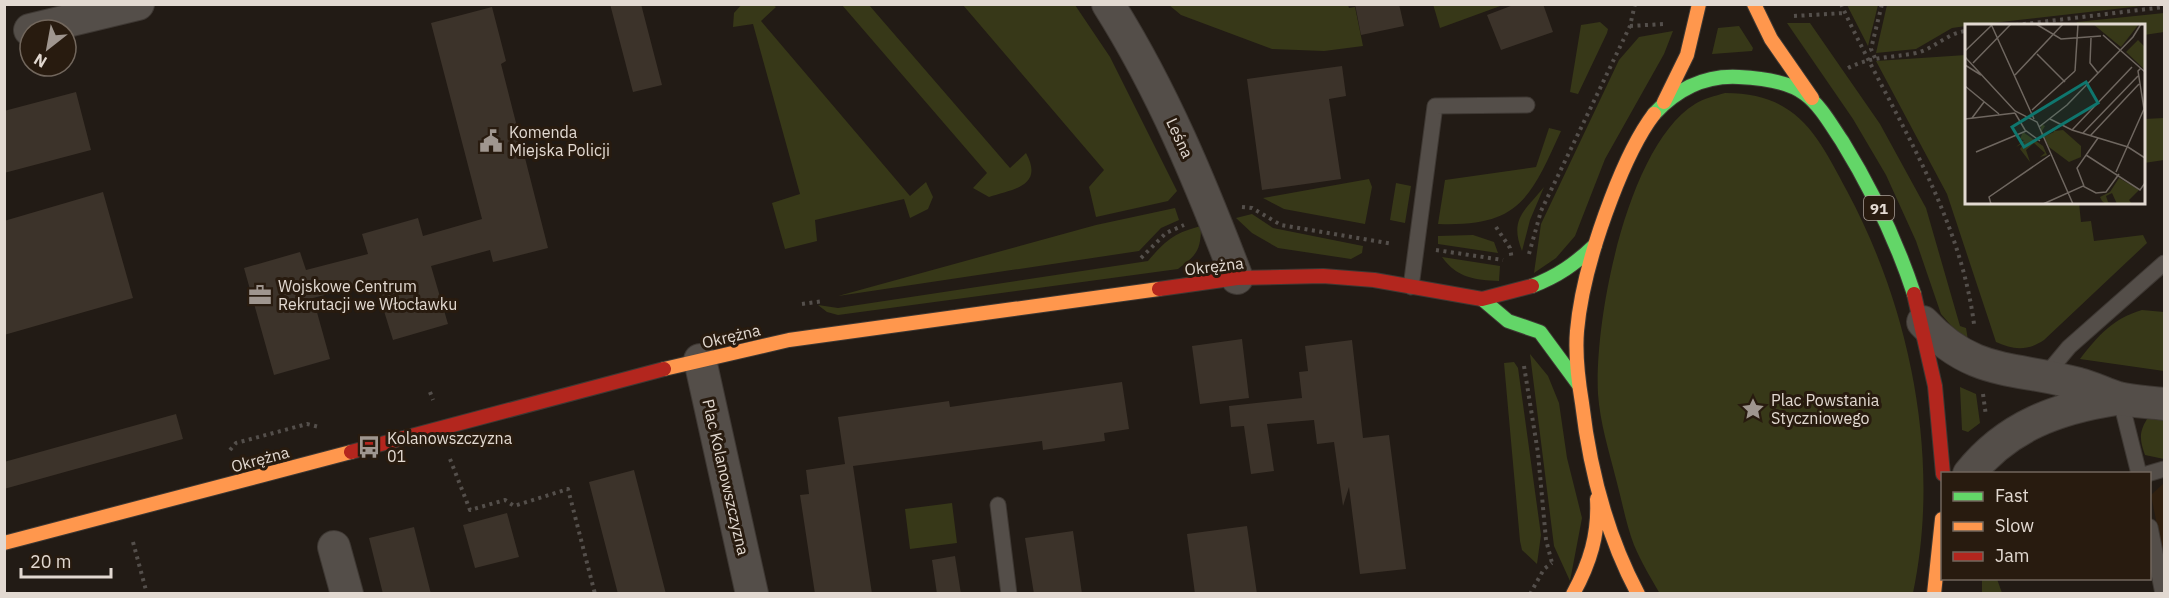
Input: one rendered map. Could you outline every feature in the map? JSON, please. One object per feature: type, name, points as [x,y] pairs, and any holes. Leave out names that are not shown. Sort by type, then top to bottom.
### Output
[{"type":"street","points":[[78,18],[138,4]]},
{"type":"street","name":"Leśna","points":[[1108,4],[1167,109],[1208,201],[1237,279]]},
{"type":"street","points":[[1573,594],[1584,575],[1597,540],[1599,524],[1596,489],[1579,385],[1577,333],[1594,245],[1604,213],[1631,153],[1646,124],[1664,102],[1683,68],[1692,44],[1699,4]]},
{"type":"street","name":"91","points":[[1754,4],[1771,39],[1849,151],[1872,193],[1904,267],[1923,322],[1938,402],[1943,472]]},
{"type":"street","points":[[1664,102],[1685,88],[1712,78],[1733,76],[1787,85],[1816,104]]},
{"type":"street","name":"Okrężna","points":[[4,543],[700,360],[789,340],[1237,279],[1323,276],[1411,286],[1482,298],[1514,292],[1556,277],[1572,267],[1594,245]]},
{"type":"street","points":[[1482,298],[1508,321],[1540,332],[1559,354],[1579,385]]},
{"type":"street","points":[[1923,322],[1946,345],[1993,369],[2078,383],[2120,398],[2164,404]]},
{"type":"street","name":"Plac Kolanowszczyzna","points":[[700,360],[753,594]]},
{"type":"street","points":[[1971,472],[1991,451],[2018,430],[2074,405],[2120,398]]},
{"type":"street","points":[[1596,489],[1612,541],[1638,594]]},
{"type":"street","points":[[1934,594],[1941,533]]},
{"type":"street","points":[[334,547],[346,594]]},
{"type":"lane","points":[[1411,286],[1435,106],[1527,105]]},
{"type":"lane","points":[[2044,377],[2069,347],[2164,263]]},
{"type":"lane","points":[[2120,398],[2138,472]]},
{"type":"lane","points":[[998,505],[1010,594]]},
{"type":"lane","points":[[2151,532],[2163,594]]},
{"type":"path","points":[[1841,4],[1942,207],[1962,261],[1970,290],[1991,451]]},
{"type":"path","points":[[1875,58],[1871,49],[1882,4]]},
{"type":"path","points":[[2024,24],[2164,7]]},
{"type":"path","points":[[1848,68],[1868,58],[1918,52],[1954,32],[1965,30]]},
{"type":"path","points":[[1243,207],[1252,208],[1281,225],[1520,262]]},
{"type":"path","points":[[1496,227],[1510,248],[1511,272]]},
{"type":"path","points":[[430,392],[439,429],[470,510],[506,501],[514,506],[568,489],[595,594]]},
{"type":"path","points":[[227,453],[236,443],[307,424],[323,428]]},
{"type":"path","points":[[132,538],[147,594]]},
{"type":"path","points":[[1530,594],[1544,569],[1552,563]]},
{"type":"shaded area","points":[[2164,483],[2164,561],[2151,495]]},
{"type":"green space","points":[[742,4],[776,7],[761,21],[910,196],[926,182],[933,197],[928,209],[910,218],[904,199],[815,220],[817,241],[785,249],[772,203],[800,194],[753,24],[733,27],[734,13]]},
{"type":"green space","points":[[1433,4],[1503,4],[1503,5],[1440,28]]},
{"type":"green space","points":[[1887,4],[2150,5],[1986,24],[1965,24],[1965,26],[1952,28],[1916,49],[1876,53]]},
{"type":"green space","points":[[842,5],[869,5],[1010,168],[1026,153],[1031,164],[1029,179],[1016,188],[989,197],[973,188],[987,173]]},
{"type":"green space","points":[[963,5],[1075,5],[1110,57],[1177,191],[1168,201],[1096,217],[1089,187],[1104,170]]},
{"type":"green space","points":[[1169,5],[1348,5],[1349,8],[1355,7],[1363,46],[1324,51],[1272,49],[1181,15]]},
{"type":"green space","points":[[1847,5],[1878,5],[1868,46]]},
{"type":"green space","points":[[2164,13],[2164,32],[2145,35],[2145,24],[2076,24],[2077,22]]},
{"type":"green space","points":[[1600,22],[1608,29],[1607,33],[1578,94],[1570,92],[1581,25]]},
{"type":"green space","points":[[1787,23],[1810,23],[1880,124],[1926,208],[1960,326],[1966,328],[1969,346],[1941,314],[1916,241],[1886,175],[1853,119]]},
{"type":"green space","points":[[1739,26],[1753,48],[1752,51],[1712,54],[1718,28]]},
{"type":"green space","points":[[1673,31],[1664,54],[1605,159],[1575,236],[1556,258],[1534,273],[1541,224],[1619,60],[1639,37]]},
{"type":"green space","points":[[1965,55],[1965,204],[2079,204],[2081,222],[2091,221],[2094,241],[2143,235],[2147,243],[2038,344],[2026,348],[2014,348],[1996,342],[1947,194],[1876,61]]},
{"type":"green space","points":[[1725,93],[1750,95],[1770,100],[1787,109],[1814,135],[1847,191],[1888,285],[1903,335],[1914,387],[1921,439],[1924,491],[1921,542],[1913,593],[1660,594],[1634,545],[1605,437],[1598,394],[1598,362],[1609,281],[1619,237],[1633,195],[1651,157],[1671,125],[1695,104]]},
{"type":"green space","points":[[2164,118],[2164,160],[2145,163],[2145,119]]},
{"type":"green space","points":[[1549,128],[1561,131],[1540,175],[1518,204],[1504,214],[1487,220],[1465,224],[1438,224],[1445,180],[1536,167]]},
{"type":"green space","points":[[1369,179],[1372,187],[1365,224],[1284,209],[1263,198]]},
{"type":"green space","points":[[1396,183],[1411,186],[1405,223],[1390,220]]},
{"type":"green space","points":[[1544,187],[1530,220],[1522,251],[1518,240],[1518,223],[1525,209]]},
{"type":"green space","points":[[1175,208],[1179,220],[1161,228],[1139,251],[838,296],[1096,225]]},
{"type":"green space","points":[[1252,214],[1273,228],[1363,246],[1362,253],[1351,259],[1278,248],[1252,233],[1236,218]]},
{"type":"green space","points":[[1201,226],[1197,251],[1178,269],[838,315],[827,312],[818,305],[838,308],[1148,261],[1171,238]]},
{"type":"green space","points":[[1473,235],[1494,242],[1498,253],[1438,244],[1438,236]]},
{"type":"green space","points":[[1442,257],[1500,266],[1499,281],[1482,280],[1460,274]]},
{"type":"green space","points":[[2142,310],[2164,312],[2164,371],[2080,359],[2093,342],[2114,323]]},
{"type":"green space","points":[[1530,354],[1548,376],[1559,403],[1567,458],[1582,518],[1570,581],[1554,546]]},
{"type":"green space","points":[[1514,362],[1518,368],[1541,535],[1537,564],[1522,550],[1520,541],[1504,363]]},
{"type":"green space","points":[[1960,387],[1976,394],[1980,423],[1968,432],[1962,430]]},
{"type":"green space","points":[[2149,416],[2164,418],[2164,459],[2145,455],[2141,435]]},
{"type":"green space","points":[[952,503],[957,543],[910,549],[905,509]]},
{"type":"green space","points":[[1982,580],[1997,580],[2002,593],[1982,593]]},
{"type":"building","points":[[610,4],[641,4],[662,85],[633,92]]},
{"type":"building","points":[[1355,4],[1399,4],[1404,26],[1361,35]]},
{"type":"building","points":[[1516,4],[1543,4],[1553,32],[1501,50],[1487,15]]},
{"type":"building","points":[[492,7],[506,61],[501,64],[548,248],[493,262],[490,250],[431,266],[448,324],[393,340],[375,282],[313,298],[330,359],[274,375],[244,268],[300,252],[306,270],[368,254],[362,234],[418,218],[423,236],[482,219],[431,23]]},
{"type":"building","points":[[1342,66],[1346,96],[1329,99],[1341,179],[1262,190],[1247,79]]},
{"type":"building","points":[[76,92],[91,150],[4,173],[4,111]]},
{"type":"building","points":[[103,192],[133,298],[4,335],[4,221]]},
{"type":"building","points":[[1242,339],[1249,398],[1200,404],[1192,346]]},
{"type":"building","points":[[1352,340],[1363,438],[1389,435],[1406,569],[1360,574],[1349,487],[1343,506],[1334,442],[1317,444],[1314,420],[1267,424],[1274,471],[1251,474],[1244,426],[1231,427],[1229,406],[1302,398],[1299,372],[1308,371],[1305,346]]},
{"type":"building","points":[[1122,382],[1129,429],[1104,433],[1105,441],[1043,450],[1042,441],[853,466],[872,594],[815,594],[800,495],[809,494],[806,470],[845,464],[838,417],[949,401],[950,407]]},
{"type":"building","points":[[176,414],[183,439],[4,489],[4,462]]},
{"type":"building","points":[[634,470],[666,594],[618,594],[589,482]]},
{"type":"building","points":[[507,513],[519,557],[475,568],[463,525]]},
{"type":"building","points":[[1247,526],[1257,594],[1195,594],[1187,534]]},
{"type":"building","points":[[414,527],[431,594],[383,594],[369,538]]},
{"type":"building","points":[[1073,531],[1082,594],[1034,594],[1025,538]]},
{"type":"building","points":[[955,556],[961,594],[937,594],[932,560]]},
{"type":"traffic: fast","points":[[1654,114],[1672,97],[1692,85],[1715,78],[1765,79],[1791,86],[1805,94],[1825,116],[1863,178],[1891,234],[1914,294]]},
{"type":"traffic: fast","points":[[1532,286],[1566,269],[1595,245]]},
{"type":"traffic: fast","points":[[1482,299],[1508,321],[1540,332],[1579,385]]},
{"type":"traffic: slow","points":[[1664,102],[1687,55],[1699,4]]},
{"type":"traffic: slow","points":[[1754,4],[1771,39],[1812,98]]},
{"type":"traffic: slow","points":[[1638,594],[1617,548],[1601,502],[1585,428],[1576,340],[1589,264],[1600,231],[1615,188],[1630,155],[1654,114]]},
{"type":"traffic: slow","points":[[664,369],[789,340],[1159,289]]},
{"type":"traffic: slow","points":[[4,543],[351,452]]},
{"type":"traffic: slow","points":[[1573,594],[1592,548],[1597,499]]},
{"type":"traffic: slow","points":[[1934,594],[1941,528]]},
{"type":"traffic: jam","points":[[1159,289],[1237,278],[1323,276],[1374,280],[1482,299],[1532,286]]},
{"type":"traffic: jam","points":[[1914,294],[1935,386],[1943,472]]},
{"type":"traffic: jam","points":[[351,452],[664,369]]},
{"type":"place","name":"Komenda Miejska Policji","points":[[491,141]]},
{"type":"place","name":"Wojskowe Centrum Rekrutacji we Włocławku","points":[[260,295]]},
{"type":"place","name":"Plac Powstania Styczniowego","points":[[1753,409]]},
{"type":"place","name":"Kolanowszczyzna 01","points":[[369,447]]}]
